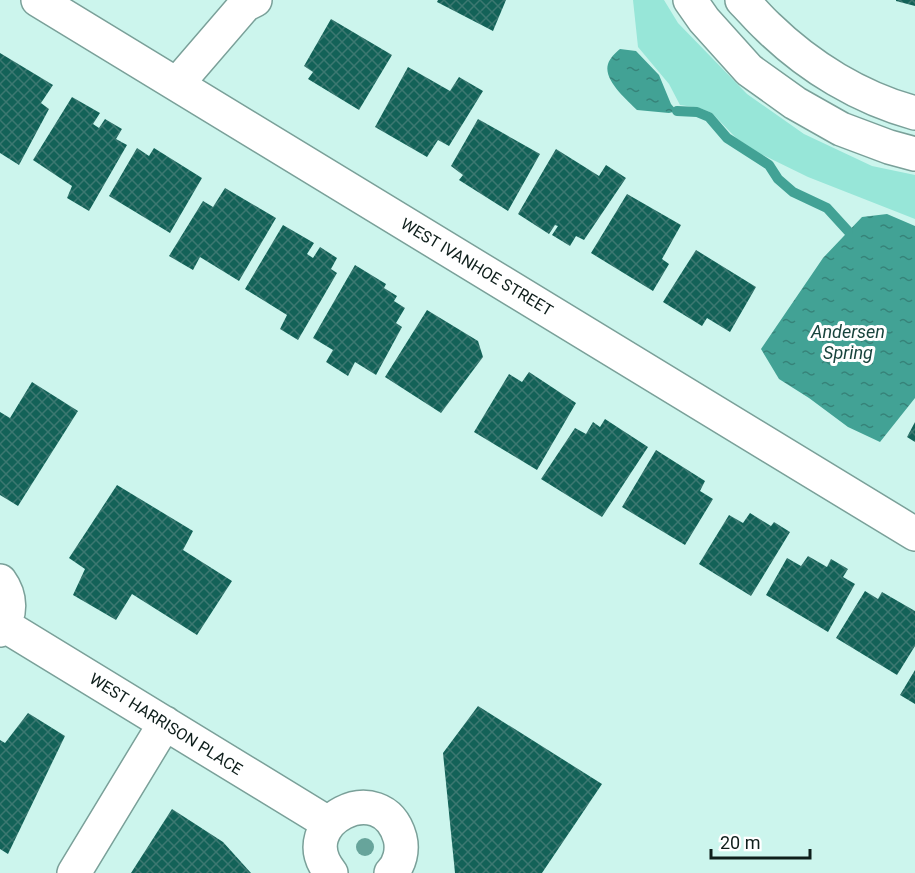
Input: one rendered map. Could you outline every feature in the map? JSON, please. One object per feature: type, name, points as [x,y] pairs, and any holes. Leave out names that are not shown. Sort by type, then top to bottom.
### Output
[{"type":"street","name":"WEST IVANHOE STREET","points":[[38,0],[915,534]]},
{"type":"street","points":[[177,84],[245,5],[255,0]]},
{"type":"street","points":[[690,0],[704,20],[749,70],[795,103],[841,129],[915,154]]},
{"type":"street","points":[[742,0],[768,28],[808,62],[850,88],[915,114]]},
{"type":"street","name":"WEST HARRISON PLACE","points":[[0,581],[8,600],[8,612],[2,627],[328,823]]},
{"type":"street","points":[[74,873],[165,723]]},
{"type":"street","points":[[331,873],[323,859],[321,847],[328,823],[351,808],[365,807],[378,811],[390,819],[398,830],[401,843],[400,858],[395,870],[391,873]]},
{"type":"shaded area","points":[[633,0],[664,0],[678,23],[747,94],[804,134],[872,166],[915,175],[915,219],[808,177],[761,154],[736,138],[712,113],[700,108],[680,105],[669,84],[638,47]]},
{"type":"water","points":[[620,49],[636,51],[659,75],[671,104],[677,111],[669,113],[637,110],[622,95],[612,83],[607,70],[610,60]]},
{"type":"water","name":"Andersen Spring","points":[[887,214],[915,226],[915,398],[880,442],[848,427],[779,379],[761,349],[823,258],[862,217]]},
{"type":"building","points":[[438,0],[506,0],[493,31],[437,2]]},
{"type":"building","points":[[915,0],[915,6],[896,1]]},
{"type":"building","points":[[331,19],[392,55],[359,110],[308,79],[313,72],[304,66]]},
{"type":"building","points":[[0,53],[53,85],[41,103],[49,109],[19,165],[0,153]]},
{"type":"building","points":[[408,67],[450,91],[459,77],[483,91],[449,146],[438,140],[427,157],[375,127]]},
{"type":"building","points":[[72,97],[100,113],[93,124],[99,128],[105,119],[122,129],[116,139],[127,145],[89,211],[67,198],[72,186],[33,160]]},
{"type":"building","points":[[478,119],[540,154],[508,211],[459,180],[463,175],[451,166]]},
{"type":"building","points":[[137,148],[149,156],[154,148],[202,178],[170,233],[109,196]]},
{"type":"building","points":[[556,149],[599,176],[606,165],[626,178],[584,240],[576,236],[570,246],[552,235],[558,226],[555,225],[549,234],[518,214]]},
{"type":"building","points":[[225,188],[276,218],[239,281],[200,257],[193,270],[169,256],[203,201],[213,207]]},
{"type":"building","points":[[627,194],[681,225],[662,259],[669,264],[653,291],[591,253]]},
{"type":"building","points":[[283,225],[314,243],[307,254],[313,258],[320,247],[337,258],[331,269],[337,273],[298,340],[280,329],[287,315],[245,289]]},
{"type":"building","points":[[696,250],[756,287],[730,332],[707,318],[702,326],[663,302]]},
{"type":"building","points":[[355,265],[386,284],[384,288],[397,296],[394,301],[405,308],[396,323],[402,327],[376,375],[355,362],[348,376],[326,362],[333,350],[313,338]]},
{"type":"building","points":[[427,310],[478,341],[483,357],[441,413],[385,377]]},
{"type":"building","points":[[529,372],[576,403],[537,470],[474,432],[509,374],[522,382]]},
{"type":"building","points":[[32,382],[78,411],[18,506],[0,495],[0,412],[10,418]]},
{"type":"building","points":[[605,419],[648,447],[602,517],[541,479],[575,428],[586,434],[593,422],[600,427]]},
{"type":"building","points":[[915,422],[915,442],[907,437]]},
{"type":"building","points":[[656,450],[705,481],[700,491],[713,499],[685,545],[622,507]]},
{"type":"building","points":[[117,485],[193,531],[183,550],[232,581],[197,635],[132,594],[116,620],[73,595],[85,569],[69,558]]},
{"type":"building","points":[[750,513],[771,526],[774,522],[790,532],[751,596],[699,564],[729,515],[743,523]]},
{"type":"building","points":[[808,556],[827,567],[831,559],[848,569],[843,577],[855,584],[828,632],[766,595],[787,558],[801,566]]},
{"type":"building","points":[[865,591],[878,599],[882,592],[915,611],[915,646],[897,675],[836,638]]},
{"type":"building","points":[[915,670],[915,704],[900,695]]},
{"type":"building","points":[[478,706],[602,784],[542,873],[455,873],[443,753]]},
{"type":"building","points":[[28,713],[65,736],[8,854],[0,849],[0,740],[5,743]]},
{"type":"building","points":[[172,809],[223,842],[251,873],[131,873]]},
{"type":"waterway","points":[[677,111],[697,112],[709,117],[727,138],[769,165],[778,179],[793,192],[827,208],[848,231]]}]
